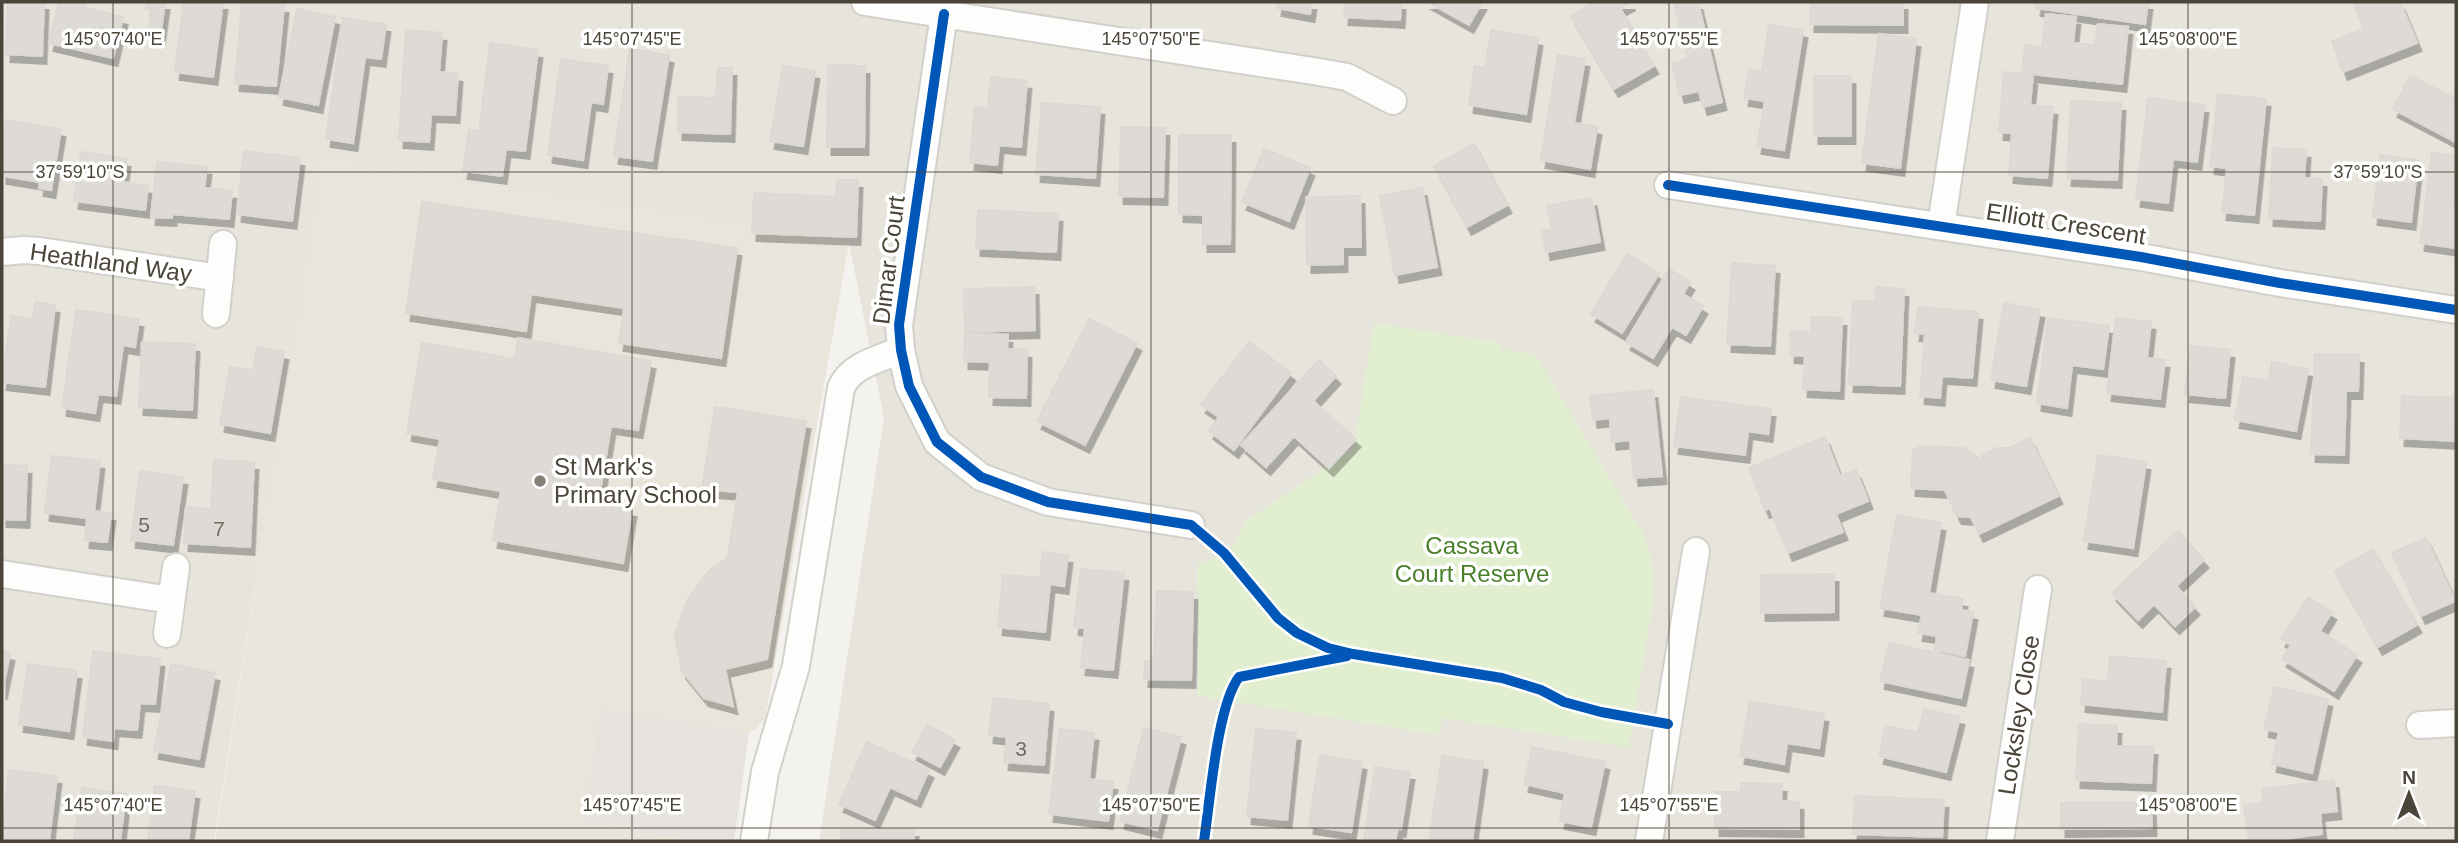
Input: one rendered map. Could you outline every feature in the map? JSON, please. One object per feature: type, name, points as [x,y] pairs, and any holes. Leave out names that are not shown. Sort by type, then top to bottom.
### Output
[{"type":"street","points":[[866,2],[1347,77],[1393,100]]},
{"type":"street","points":[[1941,226],[1975,2]]},
{"type":"street","name":"Dimar Court","points":[[944,14],[899,325],[909,386],[937,442],[981,477],[1048,502],[1191,525]]},
{"type":"street","name":"Elliott Crescent","points":[[1668,185],[1941,226],[2456,310]]},
{"type":"street","name":"Heathland Way","points":[[216,314],[223,244]]},
{"type":"street","name":"Heathland Way","points":[[2,252],[40,251],[220,278]]},
{"type":"street","points":[[754,841],[765,772],[796,666],[841,388],[844,380],[863,366],[901,350]]},
{"type":"street","points":[[1649,841],[1696,551]]},
{"type":"street","points":[[167,634],[176,567]]},
{"type":"street","points":[[2,574],[171,600]]},
{"type":"street","name":"Locksley Close","points":[[2000,841],[2038,589]]},
{"type":"street","points":[[2420,725],[2456,723]]},
{"type":"shaded area","points":[[2,2],[2456,2],[2456,841],[819,841],[884,418],[849,243],[324,161],[214,841],[2,841]]},
{"type":"shaded area","name":"St Mark's Primary School","points":[[323,161],[849,243],[765,719],[755,730],[749,732],[734,841],[215,841]]},
{"type":"shaded area","points":[[601,710],[749,732],[734,841],[697,841],[584,823]]},
{"type":"green space","name":"Cassava Court Reserve","points":[[1374,323],[1501,343],[1500,349],[1535,354],[1645,537],[1653,568],[1653,601],[1629,747],[1442,718],[1440,735],[1198,696],[1198,564],[1230,551],[1247,520],[1354,448]]},
{"type":"building","points":[[8,2],[44,2],[42,56],[6,54]]},
{"type":"building","points":[[59,2],[86,2],[85,8],[123,17],[113,58],[49,43]]},
{"type":"building","points":[[147,2],[165,2],[160,37],[148,35],[152,9],[146,9]]},
{"type":"building","points":[[184,2],[223,2],[213,77],[175,72]]},
{"type":"building","points":[[242,2],[284,5],[276,86],[235,83]]},
{"type":"building","points":[[1278,2],[1312,2],[1310,14],[1277,8]]},
{"type":"building","points":[[1345,2],[1401,2],[1400,20],[1344,17]]},
{"type":"building","points":[[1428,2],[1482,2],[1469,25]]},
{"type":"building","points":[[1595,2],[1631,2],[1620,8],[1654,66],[1614,89],[1571,16]]},
{"type":"building","points":[[1674,2],[1698,2],[1722,102],[1703,107],[1699,91],[1680,95],[1672,63],[1688,59]]},
{"type":"building","points":[[1811,2],[1903,2],[1903,25],[1810,24]]},
{"type":"building","points":[[2037,2],[2148,2],[2145,24],[2036,8]]},
{"type":"building","points":[[2353,2],[2400,2],[2417,43],[2343,72],[2332,41],[2364,29]]},
{"type":"building","points":[[297,9],[335,17],[318,105],[279,97]]},
{"type":"building","points":[[2046,14],[2076,17],[2073,43],[2095,45],[2098,24],[2128,27],[2122,84],[2022,73],[2025,45],[2042,47]]},
{"type":"building","points":[[343,18],[386,24],[381,59],[365,57],[353,143],[326,139]]},
{"type":"building","points":[[1769,25],[1803,30],[1784,150],[1757,146],[1765,101],[1744,98],[1749,70],[1762,72]]},
{"type":"building","points":[[406,30],[442,33],[439,72],[458,74],[455,115],[431,114],[429,142],[399,140]]},
{"type":"building","points":[[1491,30],[1538,38],[1526,114],[1469,105],[1475,66],[1485,68]]},
{"type":"building","points":[[1879,34],[1916,39],[1900,168],[1862,163]]},
{"type":"building","points":[[490,43],[538,50],[525,151],[506,149],[502,176],[463,171],[469,130],[479,131]]},
{"type":"building","points":[[630,49],[669,55],[652,161],[614,156]]},
{"type":"building","points":[[1558,55],[1585,59],[1574,123],[1597,127],[1590,169],[1541,160]]},
{"type":"building","points":[[561,59],[608,66],[603,104],[591,102],[583,160],[548,155]]},
{"type":"building","points":[[828,65],[865,66],[864,147],[827,147]]},
{"type":"building","points":[[783,66],[815,71],[803,146],[770,141]]},
{"type":"building","points":[[718,68],[732,68],[730,134],[678,132],[678,97],[716,98]]},
{"type":"building","points":[[2004,72],[2033,74],[2030,105],[2053,107],[2047,178],[2009,175],[2012,133],[1999,132]]},
{"type":"building","points":[[1814,76],[1851,76],[1851,136],[1814,136]]},
{"type":"building","points":[[2410,76],[2456,99],[2456,142],[2393,109]]},
{"type":"building","points":[[991,77],[1027,81],[1021,147],[999,145],[997,165],[970,162],[975,107],[988,108]]},
{"type":"building","points":[[2218,94],[2266,99],[2254,215],[2222,212],[2227,168],[2210,166]]},
{"type":"building","points":[[2148,98],[2204,105],[2197,162],[2173,159],[2168,203],[2136,199]]},
{"type":"building","points":[[2071,101],[2121,103],[2117,180],[2067,178]]},
{"type":"building","points":[[1042,103],[1100,107],[1095,178],[1036,174]]},
{"type":"building","points":[[6,120],[61,129],[51,190],[39,188],[40,182],[2,176]]},
{"type":"building","points":[[1121,127],[1165,128],[1163,197],[1119,196]]},
{"type":"building","points":[[1179,135],[1231,135],[1230,244],[1203,244],[1203,215],[1179,214]]},
{"type":"building","points":[[1474,144],[1507,205],[1467,227],[1434,166]]},
{"type":"building","points":[[2273,148],[2306,150],[2304,178],[2322,179],[2320,221],[2269,218]]},
{"type":"building","points":[[1264,149],[1310,168],[1289,221],[1242,202]]},
{"type":"building","points":[[244,151],[300,158],[292,221],[237,214]]},
{"type":"building","points":[[81,152],[126,159],[123,182],[148,186],[145,210],[74,201]]},
{"type":"building","points":[[2432,153],[2456,156],[2456,248],[2420,243]]},
{"type":"building","points":[[2380,155],[2418,160],[2411,222],[2373,217]]},
{"type":"building","points":[[157,162],[207,167],[204,188],[232,191],[229,219],[172,214],[172,218],[151,217]]},
{"type":"building","points":[[837,180],[858,180],[856,237],[752,233],[754,193],[836,197]]},
{"type":"building","points":[[1422,188],[1437,267],[1395,275],[1380,196]]},
{"type":"building","points":[[1360,196],[1361,247],[1343,247],[1343,264],[1307,265],[1306,197]]},
{"type":"building","points":[[1592,198],[1600,242],[1546,252],[1542,231],[1552,229],[1547,206]]},
{"type":"building","points":[[422,202],[737,248],[721,358],[619,343],[624,308],[531,294],[526,331],[406,313]]},
{"type":"building","points":[[978,210],[1058,214],[1056,252],[976,248]]},
{"type":"building","points":[[1627,254],[1659,273],[1622,333],[1591,314]]},
{"type":"building","points":[[1732,263],[1775,266],[1770,346],[1727,344]]},
{"type":"building","points":[[1669,269],[1690,282],[1683,294],[1703,306],[1686,335],[1672,327],[1653,358],[1626,342]]},
{"type":"building","points":[[1034,287],[1035,330],[965,332],[964,289]]},
{"type":"building","points":[[1876,287],[1904,289],[1900,386],[1849,384],[1853,301],[1875,302]]},
{"type":"building","points":[[36,302],[55,305],[45,387],[2,382],[11,316],[33,319]]},
{"type":"building","points":[[2004,303],[2040,310],[2026,386],[1991,380]]},
{"type":"building","points":[[1918,307],[1978,312],[1972,378],[1942,376],[1940,398],[1920,396],[1925,334],[1915,333]]},
{"type":"building","points":[[76,310],[139,319],[135,347],[123,345],[116,396],[98,394],[95,413],[62,408]]},
{"type":"building","points":[[1812,317],[1842,318],[1839,391],[1803,389],[1805,356],[1790,355],[1791,331],[1811,332]]},
{"type":"building","points":[[2048,318],[2109,326],[2103,369],[2072,365],[2067,408],[2037,403]]},
{"type":"building","points":[[2116,318],[2151,322],[2147,358],[2165,360],[2160,399],[2107,393]]},
{"type":"building","points":[[1089,319],[1137,343],[1085,445],[1037,421]]},
{"type":"building","points":[[965,333],[1008,335],[1007,349],[1027,350],[1026,398],[989,397],[990,362],[964,361]]},
{"type":"building","points":[[518,338],[651,361],[638,430],[611,426],[598,503],[632,509],[623,563],[493,540],[501,491],[433,479],[440,439],[407,433],[422,343],[515,359]]},
{"type":"building","points":[[142,342],[195,344],[192,410],[139,407]]},
{"type":"building","points":[[1249,342],[1291,373],[1234,450],[1209,431],[1219,417],[1201,405]]},
{"type":"building","points":[[2190,346],[2230,350],[2225,398],[2185,394]]},
{"type":"building","points":[[257,347],[284,352],[270,433],[220,424],[230,367],[253,371]]},
{"type":"building","points":[[2315,354],[2359,355],[2358,391],[2346,391],[2344,455],[2311,454]]},
{"type":"building","points":[[1319,360],[1336,376],[1313,401],[1356,439],[1329,468],[1294,436],[1266,467],[1241,445]]},
{"type":"building","points":[[2272,362],[2308,369],[2296,431],[2235,420],[2243,377],[2268,381]]},
{"type":"building","points":[[1653,390],[1662,476],[1634,478],[1630,440],[1612,442],[1610,418],[1593,420],[1590,396]]},
{"type":"building","points":[[2402,396],[2456,398],[2455,441],[2400,438]]},
{"type":"building","points":[[1681,397],[1771,409],[1768,434],[1748,431],[1745,455],[1674,446]]},
{"type":"building","points":[[715,407],[806,421],[767,659],[725,669],[733,706],[704,698],[682,671],[675,635],[688,599],[708,572],[728,557],[738,492],[702,489]]},
{"type":"building","points":[[1825,437],[1840,476],[1856,470],[1868,501],[1836,514],[1843,532],[1788,553],[1770,508],[1765,510],[1749,468]]},
{"type":"building","points":[[2030,438],[2058,496],[1979,534],[1971,517],[1957,516],[1945,490],[1911,488],[1913,450],[1922,446],[1964,448],[1982,461],[1982,455],[1997,448],[2009,448]]},
{"type":"building","points":[[2098,455],[2146,462],[2133,548],[2084,541]]},
{"type":"building","points":[[52,456],[100,461],[94,511],[111,513],[107,542],[85,540],[87,518],[45,513]]},
{"type":"building","points":[[214,460],[254,462],[250,547],[184,543],[186,507],[211,509]]},
{"type":"building","points":[[2,465],[27,466],[25,520],[2,519]]},
{"type":"building","points":[[140,471],[183,477],[173,545],[131,540]]},
{"type":"building","points":[[1897,515],[1941,523],[1929,593],[1963,599],[1961,610],[1973,612],[1965,656],[1935,650],[1937,636],[1918,633],[1922,615],[1880,608]]},
{"type":"building","points":[[2178,531],[2204,560],[2176,586],[2195,607],[2175,626],[2154,604],[2138,620],[2112,593]]},
{"type":"building","points":[[2426,538],[2455,601],[2421,616],[2392,553]]},
{"type":"building","points":[[2373,549],[2417,625],[2378,647],[2335,571]]},
{"type":"building","points":[[1043,552],[1068,555],[1064,586],[1050,584],[1045,632],[998,627],[1003,575],[1040,578]]},
{"type":"building","points":[[1081,569],[1124,573],[1113,670],[1081,667],[1085,628],[1074,627]]},
{"type":"building","points":[[1834,574],[1834,612],[1761,613],[1761,575]]},
{"type":"building","points":[[1157,591],[1193,592],[1191,680],[1144,679],[1145,661],[1154,661]]},
{"type":"building","points":[[2308,597],[2332,612],[2320,631],[2357,655],[2334,691],[2282,659],[2291,645],[2281,639]]},
{"type":"building","points":[[1889,643],[1969,660],[1961,698],[1880,681]]},
{"type":"building","points":[[2,651],[10,653],[2,692]]},
{"type":"building","points":[[93,651],[160,659],[155,704],[140,703],[137,730],[114,728],[113,741],[83,737]]},
{"type":"building","points":[[2110,656],[2166,661],[2162,712],[2081,704],[2083,679],[2108,682]]},
{"type":"building","points":[[28,664],[77,671],[69,731],[19,724]]},
{"type":"building","points":[[171,664],[215,673],[199,759],[154,751]]},
{"type":"building","points":[[2274,687],[2328,699],[2312,773],[2272,764],[2279,732],[2264,729]]},
{"type":"building","points":[[993,698],[1049,704],[1044,765],[1004,762],[1007,737],[989,735]]},
{"type":"building","points":[[1750,701],[1824,714],[1819,748],[1787,743],[1784,764],[1740,756]]},
{"type":"building","points":[[1924,709],[1960,717],[1946,772],[1879,756],[1886,726],[1918,733]]},
{"type":"building","points":[[2079,724],[2117,726],[2116,746],[2153,747],[2151,783],[2076,780]]},
{"type":"building","points":[[927,725],[955,740],[940,767],[912,752]]},
{"type":"building","points":[[1144,728],[1181,737],[1157,830],[1120,821]]},
{"type":"building","points":[[1060,729],[1094,733],[1089,779],[1113,782],[1108,821],[1049,814]]},
{"type":"building","points":[[1256,729],[1296,733],[1287,820],[1247,816]]},
{"type":"building","points":[[867,742],[929,770],[916,799],[890,787],[875,820],[839,804]]},
{"type":"building","points":[[1532,747],[1605,762],[1591,827],[1560,821],[1565,793],[1524,784]]},
{"type":"building","points":[[1320,755],[1362,762],[1351,832],[1309,826]]},
{"type":"building","points":[[1442,756],[1483,762],[1472,841],[1429,841]]},
{"type":"building","points":[[1375,767],[1410,772],[1401,829],[1398,828],[1395,841],[1364,841]]},
{"type":"building","points":[[9,770],[57,776],[49,841],[2,839]]},
{"type":"building","points":[[2334,780],[2337,811],[2320,813],[2322,834],[2249,841],[2244,805],[2264,803],[2262,789]]},
{"type":"building","points":[[1741,783],[1782,784],[1781,801],[1799,802],[1799,829],[1715,828],[1715,792],[1741,792]]},
{"type":"building","points":[[155,786],[195,791],[188,841],[148,841]]},
{"type":"building","points":[[82,788],[126,794],[120,841],[74,841]]},
{"type":"building","points":[[1855,796],[1944,800],[1942,837],[1853,834]]},
{"type":"building","points":[[2151,802],[2152,828],[2061,829],[2061,803]]},
{"type":"building","points":[[914,829],[914,841],[842,841],[841,830]]},
{"type":"cycle path","points":[[944,14],[899,325],[909,386],[937,442],[981,477],[1048,502],[1191,525],[1224,553],[1278,618],[1297,633],[1328,648],[1502,678],[1541,690],[1564,702],[1601,712],[1668,724]]},
{"type":"cycle path","points":[[1668,185],[2141,257],[2280,283],[2456,310]]},
{"type":"cycle path","points":[[1204,841],[1220,731],[1231,691],[1239,677],[1347,656]]},
{"type":"place","name":"St Mark's Primary School","points":[[540,481]]}]
